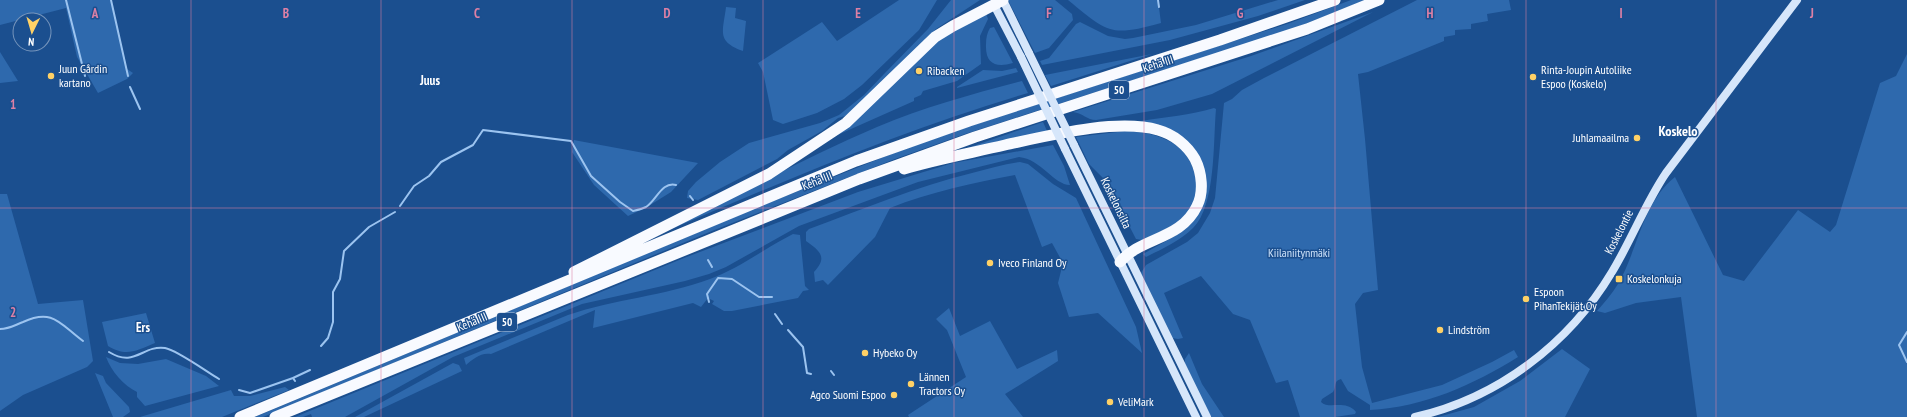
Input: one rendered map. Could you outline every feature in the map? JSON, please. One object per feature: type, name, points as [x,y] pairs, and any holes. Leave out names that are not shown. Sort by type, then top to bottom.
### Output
[{"type":"highway","name":"Kehä III","points":[[240,417],[856,161],[969,121],[1227,38],[1335,0]]},
{"type":"highway","name":"Kehä III","points":[[275,417],[859,179],[975,136],[1307,29],[1379,0]]},
{"type":"highway","points":[[534,296],[579,269],[769,174],[846,122],[935,37],[999,2]]},
{"type":"highway","points":[[859,179],[894,172],[934,160],[1060,134],[1111,127],[1143,127],[1158,130],[1170,135],[1183,144],[1192,154],[1198,165],[1201,176],[1199,198],[1197,205],[1186,222],[1173,232],[1124,258]]},
{"type":"main road","name":"Koskelontie","points":[[1415,417],[1451,407],[1488,390],[1529,364],[1546,351],[1567,331],[1601,289],[1617,263],[1652,194],[1666,173],[1797,0]]},
{"type":"main road","name":"Koskelonsilta","points":[[999,2],[1029,53],[1074,145],[1196,417]]},
{"type":"main road","name":"Koskelonsilta","points":[[999,2],[1021,57],[1065,149],[1207,417]]},
{"type":"green space","points":[[0,0],[111,0],[127,69],[133,73],[127,79],[98,93],[77,57],[66,8],[50,12],[12,12],[12,22],[0,25]]},
{"type":"green space","points":[[899,0],[937,0],[919,30],[862,85],[844,99],[817,113],[783,124],[773,120],[763,72],[758,63],[822,22],[837,41]]},
{"type":"green space","points":[[951,0],[980,0],[936,29],[855,109],[845,116],[838,118],[822,131],[788,150],[777,159],[698,200],[687,198],[688,191],[696,182],[720,162],[749,143],[820,123],[839,115],[864,95],[928,29]]},
{"type":"green space","points":[[1008,0],[1055,0],[1072,14],[1073,20],[1049,48],[1035,53]]},
{"type":"green space","points":[[1068,0],[1158,0],[1161,23],[1131,30],[1120,31],[1110,29],[1092,19]]},
{"type":"green space","points":[[1278,0],[1305,0],[1258,16],[1170,40],[1042,65],[1040,61],[1049,58],[1076,24],[1080,22],[1108,36],[1125,39],[1196,25]]},
{"type":"green space","points":[[1351,0],[1366,0],[1292,29],[965,134],[895,159],[712,231],[263,417],[255,417],[758,207],[894,153],[964,128],[1290,23]]},
{"type":"green space","name":"Kiilaniitynmäki","points":[[1417,0],[1509,0],[1511,10],[1487,14],[1488,21],[1471,24],[1471,29],[1455,30],[1455,35],[1444,37],[1444,41],[1368,72],[1358,74],[1378,290],[1363,293],[1355,304],[1362,367],[1372,403],[1442,385],[1514,350],[1518,357],[1483,377],[1447,393],[1410,404],[1390,408],[1370,410],[1370,405],[1348,391],[1341,379],[1336,382],[1333,392],[1322,399],[1321,402],[1328,405],[1347,406],[1356,412],[1355,414],[1335,417],[1300,417],[1288,380],[1276,383],[1250,320],[1233,314],[1201,276],[1164,293],[1183,338],[1172,338],[1141,273],[1146,265],[1187,242],[1198,233],[1210,213],[1215,198],[1224,103],[1232,99],[1242,90],[1264,78]]},
{"type":"green space","points":[[726,7],[736,8],[735,18],[746,21],[743,51],[729,43],[723,35]]},
{"type":"green space","points":[[1373,12],[1212,94],[1157,110],[1096,120],[1073,112],[1251,56]]},
{"type":"green space","points":[[986,13],[988,19],[980,36],[981,64],[957,81],[923,91],[921,95],[914,98],[914,101],[833,137],[934,43]]},
{"type":"green space","points":[[994,27],[1013,63],[1001,65],[993,63],[987,56],[987,36],[990,28]]},
{"type":"green space","points":[[0,52],[18,81],[0,83]]},
{"type":"green space","points":[[1152,54],[1051,86],[1045,75]]},
{"type":"green space","points":[[1907,54],[1907,417],[1697,417],[1681,297],[1636,303],[1605,313],[1597,311],[1611,295],[1625,271],[1648,213],[1655,200],[1675,177],[1723,275],[1744,281],[1798,210],[1830,232],[1836,225],[1880,83],[1896,76]]},
{"type":"green space","points":[[1016,68],[1018,72],[957,88],[983,70],[1002,71]]},
{"type":"green space","points":[[1022,81],[1028,93],[888,140],[797,176],[662,233],[796,165],[877,127],[931,107]]},
{"type":"green space","points":[[1214,108],[1216,109],[1210,189],[1200,218],[1193,228],[1182,237],[1146,257],[1143,254],[1175,236],[1195,218],[1201,161],[1141,121]]},
{"type":"green space","points":[[1043,122],[1047,131],[953,153]]},
{"type":"green space","points":[[1126,131],[1151,134],[1172,142],[1188,157],[1193,168],[1196,181],[1195,198],[1192,206],[1183,218],[1160,232],[1142,240],[1136,239],[1106,181],[1089,164],[1076,137]]},
{"type":"green space","points":[[574,140],[698,163],[671,192],[647,207],[628,216],[594,185],[572,152]]},
{"type":"green space","points":[[1053,145],[1064,166],[1070,185],[1058,181],[1034,162],[1019,157],[918,182],[799,226],[726,267],[709,274],[685,281],[582,304],[453,357],[345,417],[312,417],[311,414],[303,417],[295,417],[684,258],[858,192],[953,163]]},
{"type":"green space","points":[[1020,162],[1028,164],[1053,184],[1076,198],[1136,327],[1142,353],[1098,313],[1069,317],[1058,283],[1063,263],[1052,243],[1042,247],[1015,175],[936,193],[890,208],[875,237],[828,285],[823,280],[815,282],[814,272],[821,262],[821,258],[818,251],[806,241],[806,232],[809,229],[930,185]]},
{"type":"green space","points":[[0,194],[7,194],[38,304],[83,300],[93,361],[87,367],[23,395],[0,411]]},
{"type":"green space","points":[[793,234],[800,235],[805,286],[809,290],[803,291],[798,298],[732,311],[724,311],[712,304],[714,301],[708,298],[701,307],[693,303],[593,328],[595,310],[491,354],[481,355],[474,358],[466,365],[464,358],[568,315],[604,305],[675,290],[710,279],[742,264]]},
{"type":"green space","points":[[949,308],[960,336],[990,321],[1017,369],[1057,350],[1058,361],[1005,394],[1023,417],[909,417],[908,415],[966,377],[947,330],[936,319]]},
{"type":"green space","points":[[146,313],[155,343],[131,352],[120,351],[108,346],[102,322]]},
{"type":"green space","points":[[1562,349],[1590,369],[1565,417],[1438,417],[1474,407],[1520,381]]},
{"type":"green space","points":[[1189,353],[1202,384],[1224,417],[1211,417],[1185,364],[1185,359]]},
{"type":"green space","points":[[106,357],[120,363],[138,364],[166,359],[206,376],[219,386],[145,406],[137,397],[137,392],[127,386],[115,373]]},
{"type":"green space","points":[[453,363],[459,365],[462,371],[364,417],[355,417]]},
{"type":"green space","points":[[95,373],[103,376],[106,383],[129,407],[130,412],[123,417],[113,417]]},
{"type":"green space","points":[[285,387],[289,390],[222,417],[140,417],[231,390],[234,396],[250,396]]},
{"type":"waterway","points":[[66,0],[85,76]]},
{"type":"waterway","points":[[111,0],[128,76]]},
{"type":"waterway","points":[[1158,0],[1159,7]]},
{"type":"waterway","points":[[130,87],[140,109]]},
{"type":"waterway","points":[[400,206],[414,186],[429,176],[441,162],[473,145],[483,130],[571,141],[591,176],[620,202],[633,211],[646,207],[667,186],[676,185]]},
{"type":"waterway","points":[[690,196],[693,200]]},
{"type":"waterway","points":[[321,346],[328,338],[333,322],[333,292],[340,279],[344,251],[369,227],[395,212]]},
{"type":"waterway","points":[[708,260],[712,267]]},
{"type":"waterway","points":[[709,302],[707,294],[718,278],[732,279],[759,297],[772,297]]},
{"type":"waterway","points":[[775,314],[782,324]]},
{"type":"waterway","points":[[0,329],[9,328],[33,318],[49,317],[62,324],[83,341]]},
{"type":"waterway","points":[[788,330],[803,347],[807,373],[811,374]]},
{"type":"waterway","points":[[1907,332],[1899,345],[1907,362]]},
{"type":"waterway","points":[[109,352],[125,358],[157,348],[165,348],[184,357],[219,379]]},
{"type":"waterway","points":[[293,378],[310,370]]},
{"type":"waterway","points":[[831,371],[834,375]]},
{"type":"waterway","points":[[239,390],[250,393],[293,378],[295,381]]},
{"type":"place","name":"Ribacken","points":[[919,71]]},
{"type":"place","name":"Juun Gårdin kartano","points":[[51,76]]},
{"type":"place","name":"Rinta-Joupin Autoliike Espoo (Koskelo)","points":[[1533,77]]},
{"type":"place","name":"Juhlamaailma","points":[[1637,138]]},
{"type":"place","name":"Iveco Finland Oy","points":[[990,263]]},
{"type":"place","name":"Koskelonkuja","points":[[1619,279]]},
{"type":"place","name":"Espoon PihanTekijät Oy","points":[[1526,299]]},
{"type":"place","name":"Lindström","points":[[1440,330]]},
{"type":"place","name":"Hybeko Oy","points":[[865,353]]},
{"type":"place","name":"Lännen Tractors Oy","points":[[911,384]]},
{"type":"place","name":"Agco Suomi Espoo","points":[[894,395]]},
{"type":"place","name":"VeliMark","points":[[1110,402]]},
{"type":"district","name":"Juus","points":[[430,80]]},
{"type":"district","name":"Koskelo","points":[[1678,131]]},
{"type":"district","name":"Ers","points":[[143,327]]}]
